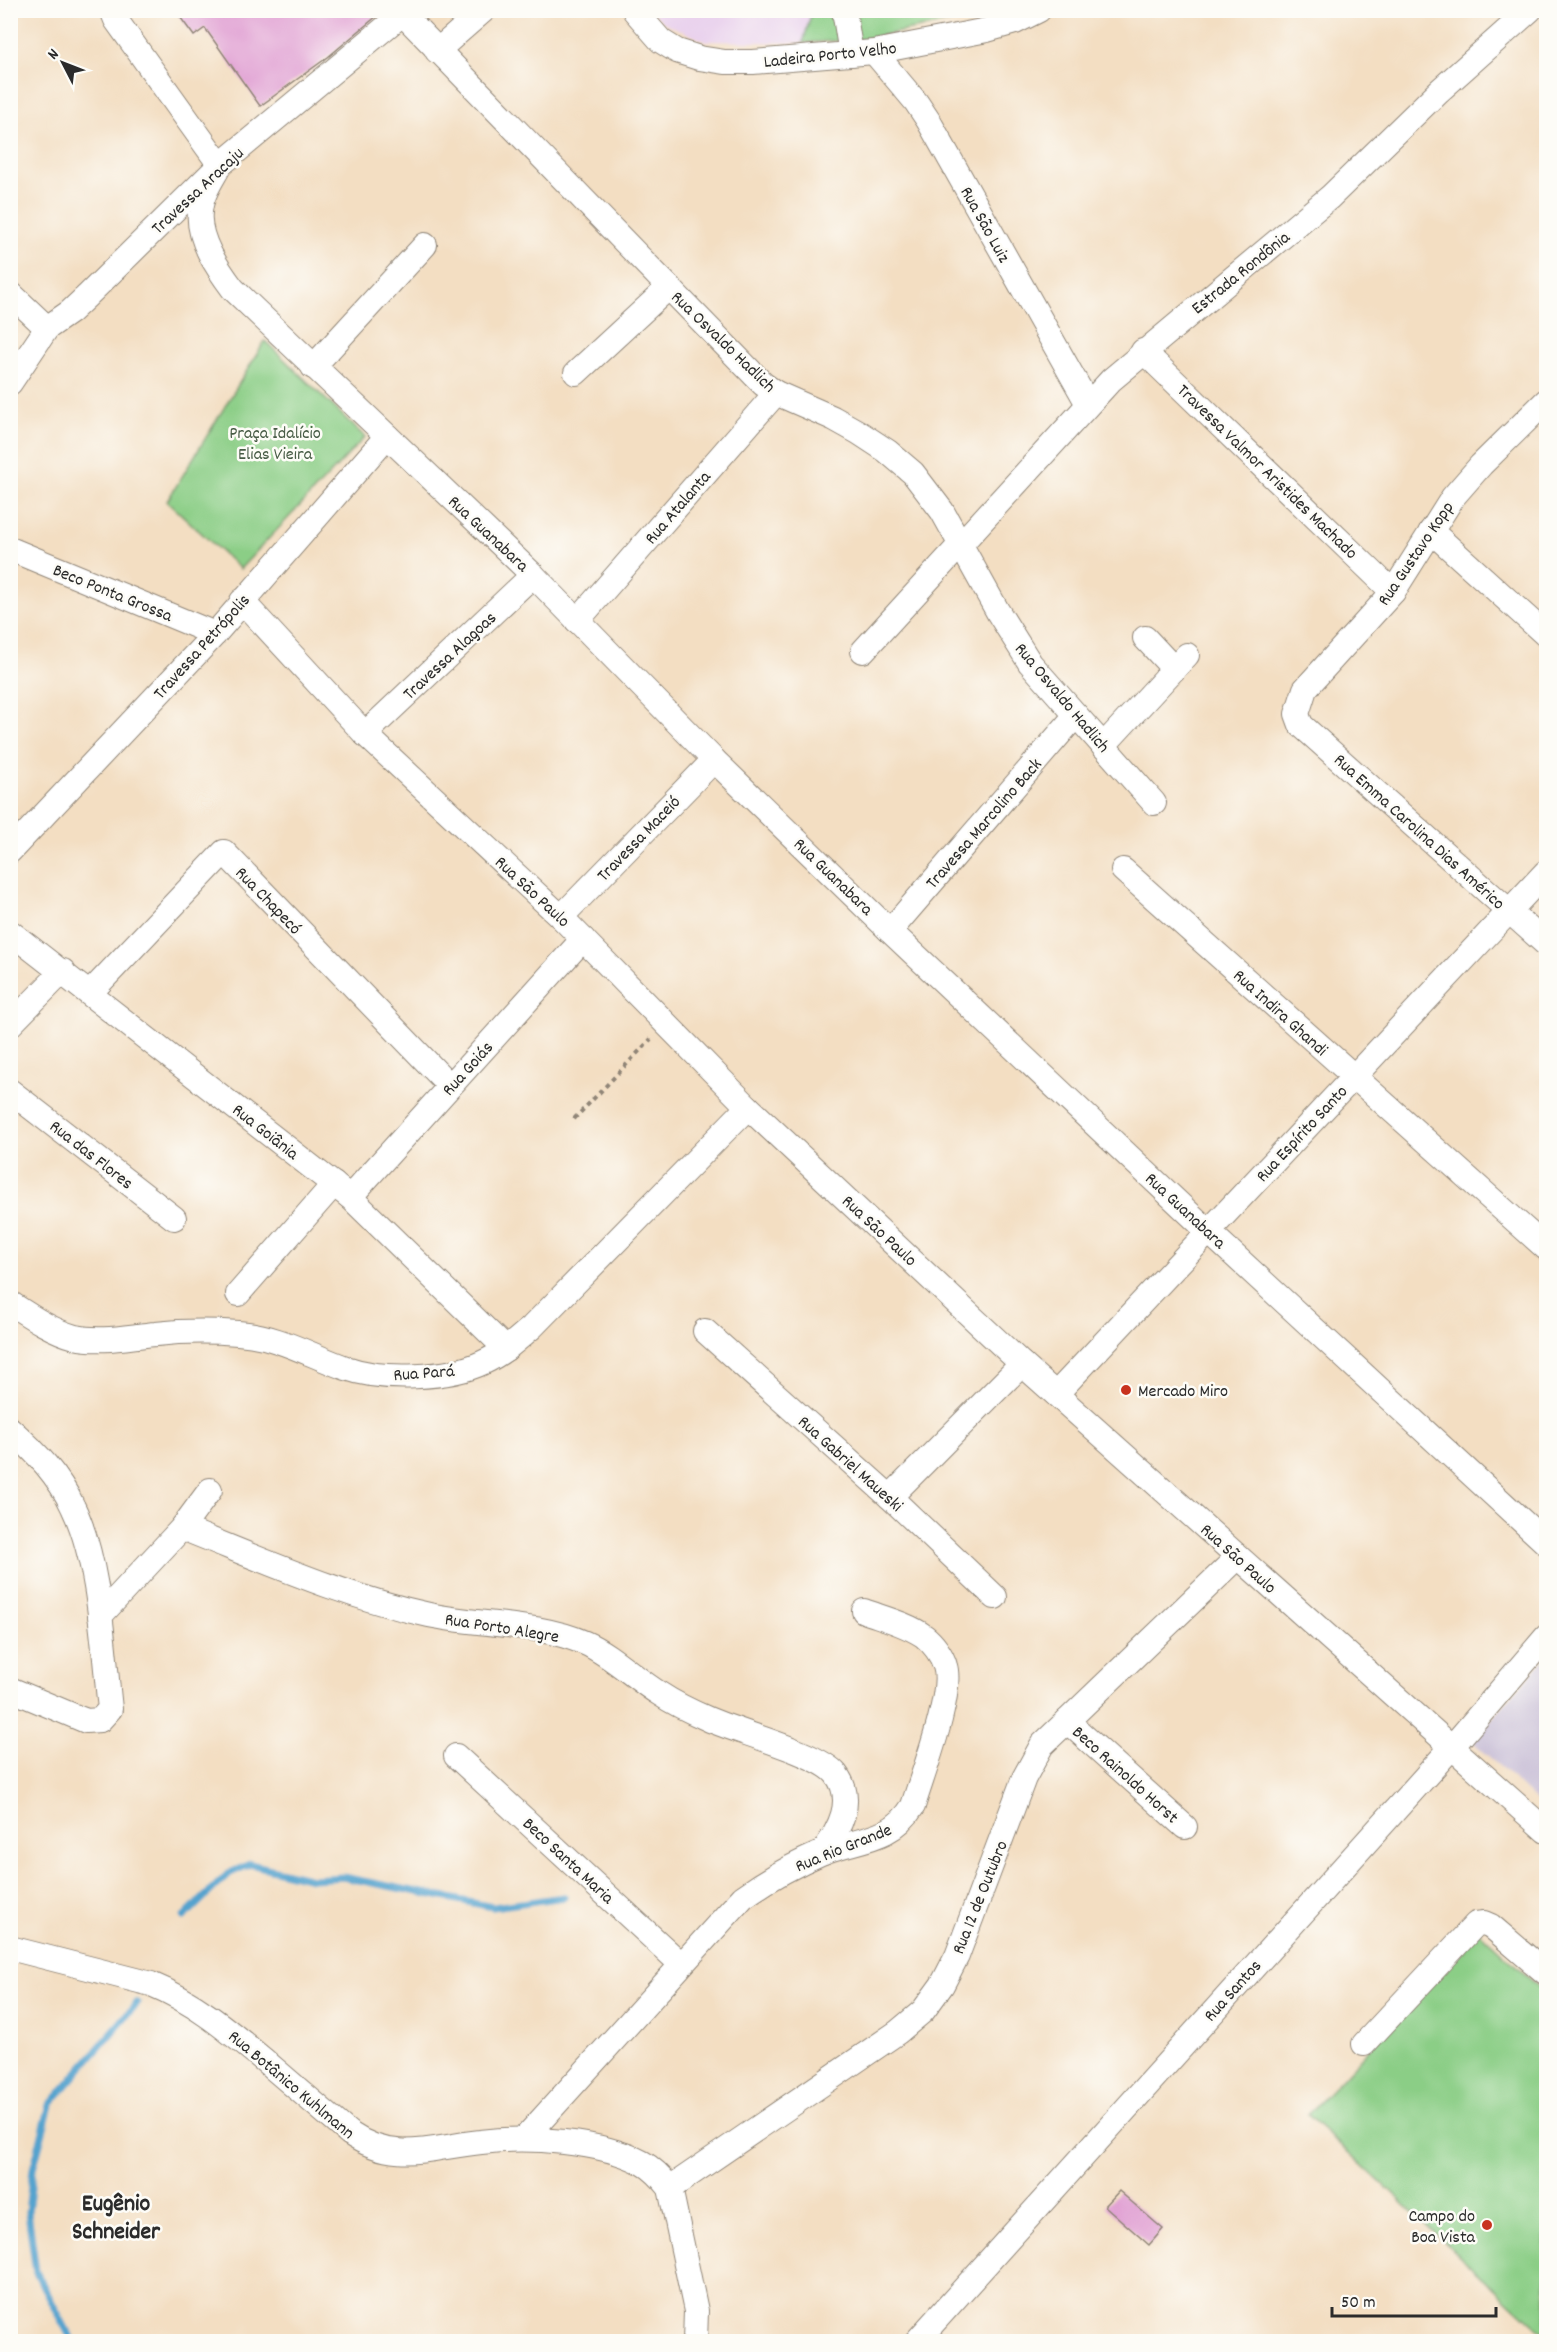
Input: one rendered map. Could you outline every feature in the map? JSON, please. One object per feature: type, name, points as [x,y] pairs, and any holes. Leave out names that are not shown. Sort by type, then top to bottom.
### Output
[{"type":"street","points":[[112,10],[220,165]]},
{"type":"street","points":[[437,51],[484,10]]},
{"type":"street","name":"Ladeira Porto Velho","points":[[634,10],[661,41],[677,51],[699,58],[725,62],[753,62],[862,53],[987,30],[1015,22],[1039,10]]},
{"type":"street","points":[[844,10],[862,53]]},
{"type":"street","name":"Estrada Rondônia","points":[[863,651],[1088,404],[1143,351],[1330,197],[1439,91],[1530,10]]},
{"type":"street","name":"Travessa Aracaju","points":[[10,383],[47,328],[70,312],[87,296],[220,165],[401,12]]},
{"type":"street","name":"Rua Osvaldo Hadlich","points":[[401,12],[763,384],[776,393],[833,418],[887,451],[913,473],[929,492],[1015,642],[1030,663],[1154,803]]},
{"type":"street","name":"Rua São Luiz","points":[[862,53],[910,94],[927,120],[1088,404]]},
{"type":"street","name":"Rua Guanabara","points":[[220,165],[205,194],[200,213],[203,234],[210,254],[233,289],[533,575],[714,760],[890,931],[1209,1232],[1546,1543]]},
{"type":"street","points":[[313,367],[425,245]]},
{"type":"street","points":[[576,373],[669,286]]},
{"type":"street","points":[[10,293],[47,328]]},
{"type":"street","name":"Travessa Valmor Aristides Machado","points":[[1143,351],[1393,592]]},
{"type":"street","name":"Rua Atalanta","points":[[578,621],[776,393]]},
{"type":"street","name":"Rua Gustavo Kopp","points":[[1297,714],[1305,689],[1393,592],[1453,497],[1481,465],[1546,401]]},
{"type":"street","name":"Travessa Petrópolis","points":[[10,850],[215,634],[387,436]]},
{"type":"street","points":[[1431,531],[1546,635]]},
{"type":"street","name":"Beco Ponta Grossa","points":[[11,551],[215,634]]},
{"type":"street","name":"Travessa Alagoas","points":[[365,734],[533,575]]},
{"type":"street","name":"Rua São Paulo","points":[[242,601],[365,734],[561,917],[748,1107],[1056,1394],[1546,1831]]},
{"type":"street","points":[[1103,746],[1181,662],[1145,638]]},
{"type":"street","name":"Rua Emma Carolina Dias Américo","points":[[1297,714],[1301,725],[1546,944]]},
{"type":"street","name":"Travessa Marcolino Back","points":[[890,931],[1076,716]]},
{"type":"street","name":"Travessa Maceió","points":[[561,917],[714,760]]},
{"type":"street","name":"Rua Chapecó","points":[[90,993],[224,852],[450,1086]]},
{"type":"street","name":"Rua Indira Ghandi","points":[[1123,870],[1546,1248]]},
{"type":"street","name":"Rua Espírito Santo","points":[[1056,1394],[1546,872]]},
{"type":"street","name":"Rua Goiânia","points":[[10,932],[342,1190],[506,1349]]},
{"type":"street","name":"Rua Goiás","points":[[238,1294],[450,1086],[583,939]]},
{"type":"street","points":[[10,1024],[63,971]]},
{"type":"street","name":"Rua das Flores","points":[[10,1091],[174,1218]]},
{"type":"street","name":"Rua Pará","points":[[10,1303],[49,1327],[74,1336],[95,1339],[167,1333],[241,1333],[297,1346],[346,1368],[367,1373],[397,1376],[452,1372],[484,1363],[506,1349],[565,1295],[748,1107]]},
{"type":"street","name":"Rua Gabriel Maueski","points":[[705,1330],[890,1497],[995,1597]]},
{"type":"street","points":[[890,1497],[1023,1364]]},
{"type":"street","points":[[10,1429],[46,1463],[74,1507],[87,1549],[100,1616],[110,1709],[100,1720],[86,1721],[10,1689]]},
{"type":"street","points":[[100,1616],[182,1528],[210,1490]]},
{"type":"street","name":"Rua Porto Alegre","points":[[182,1528],[278,1566],[391,1606],[467,1622],[537,1629],[586,1644],[660,1694],[685,1708],[708,1719],[802,1754],[835,1773],[843,1785],[844,1816],[838,1832],[823,1852]]},
{"type":"street","name":"Rua 12 de Outubro","points":[[670,2188],[898,2032],[923,2011],[942,1985],[957,1956],[1033,1759],[1042,1744],[1238,1557]]},
{"type":"street","name":"Rua Rio Grande","points":[[524,2139],[742,1897],[778,1874],[823,1852],[877,1836],[894,1829],[905,1820],[914,1806],[946,1686],[946,1668],[939,1652],[924,1636],[864,1611]]},
{"type":"street","name":"Rua Santos","points":[[916,2342],[1452,1747],[1546,1637]]},
{"type":"street","name":"Beco Rainoldo Horst","points":[[1067,1721],[1185,1827]]},
{"type":"street","name":"Beco Santa Maria","points":[[456,1756],[681,1964]]},
{"type":"street","points":[[1364,2044],[1476,1924],[1484,1923],[1491,1926],[1546,1973]]},
{"type":"street","name":"Rua Botânico Kuhlmann","points":[[10,1948],[151,1984],[173,1993],[199,2008],[227,2030],[349,2133],[378,2149],[394,2152],[416,2151],[480,2142],[524,2139],[585,2146],[623,2155],[644,2163],[661,2175],[670,2188]]},
{"type":"street","points":[[670,2188],[694,2299],[697,2332],[695,2342]]},
{"type":"path","points":[[574,1119],[666,1023]]},
{"type":"shaded area","points":[[651,11],[812,11],[803,43],[704,41],[663,22]]},
{"type":"shaded area","points":[[1546,1658],[1546,1809],[1472,1741]]},
{"type":"green space","points":[[812,11],[997,11],[988,15],[863,39],[803,43]]},
{"type":"green space","name":"Praça Idalício Elias Vieira","points":[[265,341],[365,437],[240,569],[167,501]]},
{"type":"green space","name":"Campo do Boa Vista","points":[[1479,1931],[1546,1994],[1546,2336],[1308,2115]]},
{"type":"building","points":[[175,10],[384,10],[328,57],[260,106],[205,28],[194,36]]},
{"type":"building","points":[[1119,2191],[1163,2229],[1149,2245],[1105,2206]]},
{"type":"waterway","points":[[184,1917],[228,1874],[250,1864],[312,1879],[343,1877],[493,1907],[564,1897]]},
{"type":"waterway","points":[[73,2342],[36,2272],[28,2212],[33,2169],[50,2105],[137,2003]]},
{"type":"place","name":"Mercado Miro","points":[[1126,1390]]},
{"type":"place","name":"Campo do Boa Vista","points":[[1487,2225]]},
{"type":"district","name":"Eugênio Schneider","points":[[116,2216]]}]
